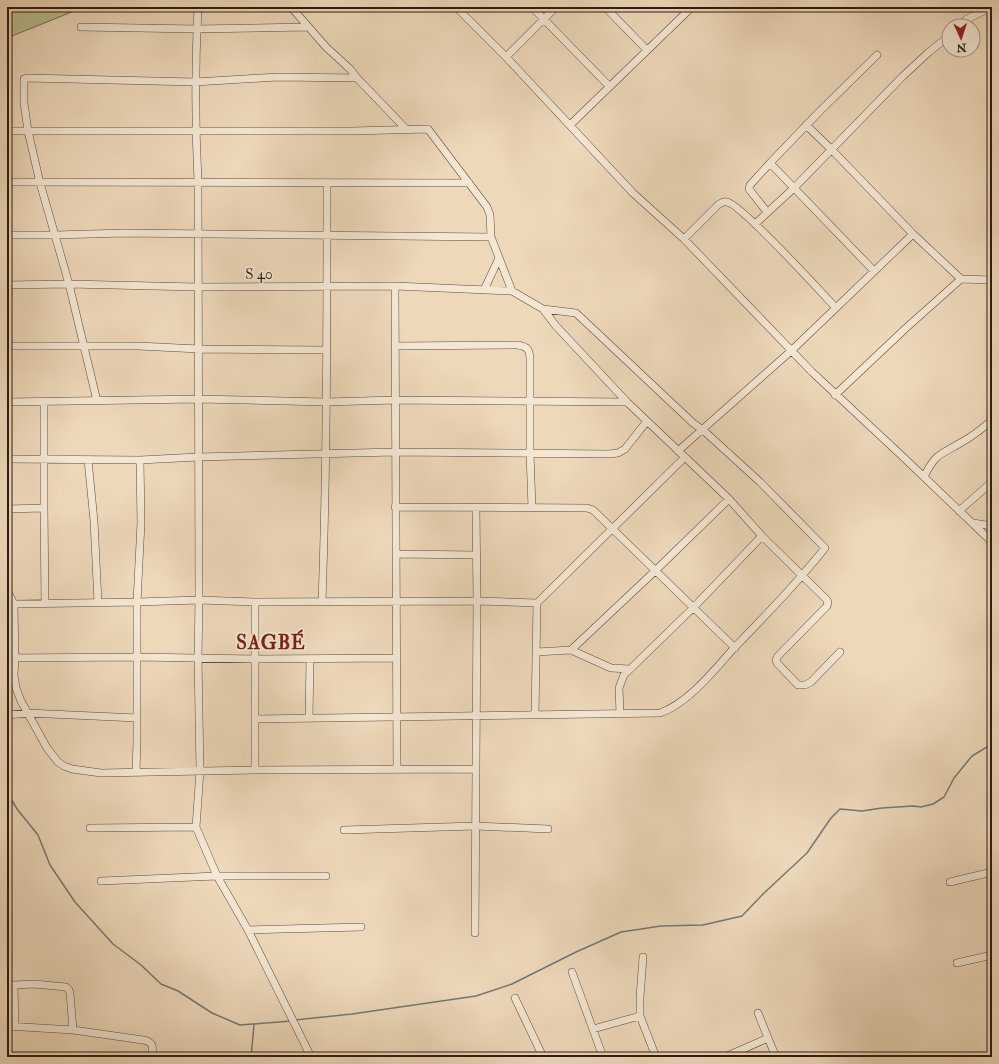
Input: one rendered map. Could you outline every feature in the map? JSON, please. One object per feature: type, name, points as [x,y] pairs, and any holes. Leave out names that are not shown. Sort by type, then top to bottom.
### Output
[{"type":"street","points":[[198,7],[195,132],[198,182],[198,658],[200,771],[196,826],[217,876],[248,930],[311,1057]]},
{"type":"street","points":[[291,7],[327,48],[350,69],[406,129]]},
{"type":"street","points":[[456,7],[506,57],[633,193],[684,239],[835,395],[992,542]]},
{"type":"street","points":[[532,7],[609,86]]},
{"type":"street","points":[[506,57],[556,7]]},
{"type":"street","points":[[606,7],[647,50]]},
{"type":"street","points":[[570,125],[692,7]]},
{"type":"street","points":[[969,18],[992,7]]},
{"type":"street","points":[[81,27],[197,29],[308,27]]},
{"type":"street","points":[[755,224],[832,150],[903,76],[941,42]]},
{"type":"street","points":[[767,212],[749,189],[750,185],[806,125],[877,55]]},
{"type":"street","points":[[97,401],[69,284],[40,183],[28,131],[24,103],[23,81],[25,78],[196,82],[277,77],[357,78]]},
{"type":"street","points":[[806,125],[913,234],[960,279],[992,280]]},
{"type":"street","points":[[7,131],[121,130],[195,132],[428,129],[487,207],[490,215],[491,237],[512,291],[543,309],[556,326],[627,402],[729,499],[762,536],[828,602],[827,606],[778,656],[776,660],[777,663],[798,686],[805,685],[811,682],[840,652]]},
{"type":"street","points":[[770,164],[874,272]]},
{"type":"street","points":[[7,182],[469,184]]},
{"type":"street","points":[[322,602],[325,514],[327,184]]},
{"type":"street","points":[[684,239],[718,205],[723,202],[733,204],[755,224],[836,308]]},
{"type":"street","points":[[7,235],[197,233],[491,237]]},
{"type":"street","points":[[678,451],[791,350],[913,234]]},
{"type":"street","points":[[484,290],[499,258]]},
{"type":"street","points":[[835,395],[960,279]]},
{"type":"street","name":"S 40","points":[[7,285],[69,284],[197,287],[395,286],[512,291]]},
{"type":"street","points":[[395,286],[397,770]]},
{"type":"street","points":[[255,719],[660,713],[668,710],[689,695],[803,576],[825,548],[760,482],[703,430],[693,423],[576,313],[543,309]]},
{"type":"street","points":[[7,346],[138,346],[326,350]]},
{"type":"street","points":[[396,346],[526,346],[529,350],[530,358],[529,401],[532,508]]},
{"type":"street","points":[[7,402],[198,399],[326,402],[396,400],[627,402]]},
{"type":"street","points":[[44,401],[45,603]]},
{"type":"street","points":[[924,477],[930,464],[939,455],[972,436],[992,420]]},
{"type":"street","points":[[7,459],[140,460],[395,452],[618,453],[625,450],[647,421]]},
{"type":"street","points":[[535,714],[537,603],[685,457]]},
{"type":"street","points":[[88,460],[94,521],[98,602]]},
{"type":"street","points":[[136,773],[137,602],[141,523],[140,460]]},
{"type":"street","points":[[959,511],[992,482]]},
{"type":"street","points":[[571,650],[729,499]]},
{"type":"street","points":[[7,509],[44,508]]},
{"type":"street","points":[[395,508],[587,508],[592,510],[734,648]]},
{"type":"street","points":[[475,932],[477,601],[476,508]]},
{"type":"street","points":[[973,523],[992,526]]},
{"type":"street","points":[[620,713],[619,688],[624,674],[693,608],[762,536]]},
{"type":"street","points":[[396,554],[477,555]]},
{"type":"street","points":[[7,590],[14,604],[14,680],[21,701],[47,748],[58,762],[64,766],[72,769],[101,773],[255,770],[476,769]]},
{"type":"street","points":[[14,604],[199,600],[255,602],[477,601],[537,603]]},
{"type":"street","points":[[255,602],[255,770]]},
{"type":"street","points":[[536,652],[571,650],[611,668],[629,669]]},
{"type":"street","points":[[7,658],[396,658]]},
{"type":"street","points":[[309,718],[310,659]]},
{"type":"street","points":[[7,715],[28,713],[137,718]]},
{"type":"street","points":[[90,828],[196,826]]},
{"type":"street","points":[[344,830],[476,826],[548,829]]},
{"type":"street","points":[[950,882],[992,872]]},
{"type":"street","points":[[100,881],[217,876],[326,876]]},
{"type":"street","points":[[248,930],[361,927]]},
{"type":"street","points":[[957,963],[992,955]]},
{"type":"street","points":[[643,957],[640,1016],[656,1057]]},
{"type":"street","points":[[572,972],[603,1057]]},
{"type":"street","points":[[15,1026],[10,984],[34,984],[66,987],[69,990],[73,1030]]},
{"type":"street","points":[[515,998],[543,1057]]},
{"type":"street","points":[[758,1013],[776,1057]]},
{"type":"street","points":[[593,1029],[640,1016]]},
{"type":"street","points":[[7,1026],[73,1030],[149,1041],[153,1049],[152,1057]]},
{"type":"street","points":[[725,1057],[768,1038]]},
{"type":"green space","points":[[7,7],[84,7],[7,38]]},
{"type":"waterway","points":[[295,1020],[352,1014],[476,996],[512,984],[576,952],[621,932],[661,926],[703,925],[742,916],[807,853],[831,818],[840,809],[862,811],[882,808],[913,806],[921,807],[933,804],[944,797],[954,778],[972,756],[992,744]]},
{"type":"waterway","points":[[7,792],[17,809],[38,835],[50,865],[75,902],[113,944],[141,965],[161,984],[178,991],[212,1013],[240,1025],[291,1021]]},
{"type":"waterway","points":[[251,1057],[254,1025]]},
{"type":"district","name":"SAGBÉ","points":[[271,642]]}]
